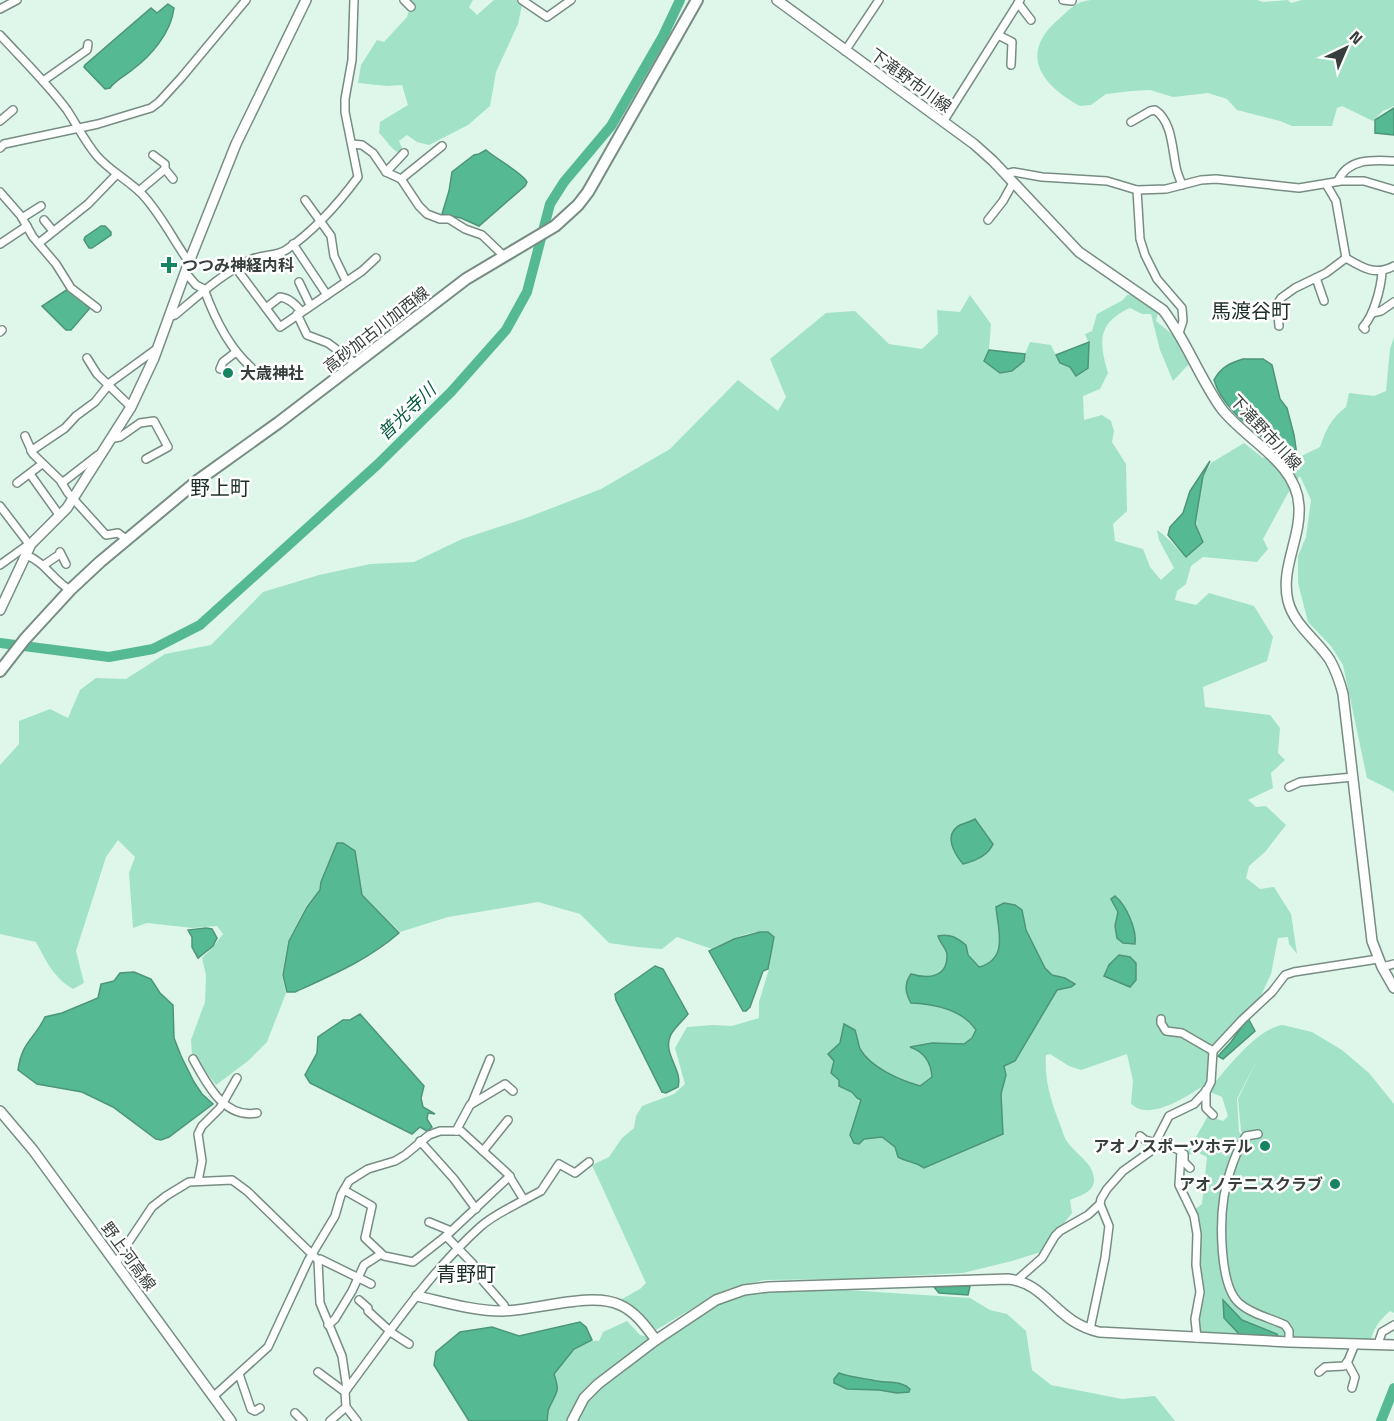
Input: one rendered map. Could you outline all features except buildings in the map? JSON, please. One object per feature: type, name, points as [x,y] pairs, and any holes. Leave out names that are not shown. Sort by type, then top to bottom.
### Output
[{"type":"main road","name":"高砂加古川加西線","points":[[0,671],[23,641],[70,590],[126,539],[197,481],[278,423],[466,279],[551,228],[572,211],[588,192],[697,0]]},
{"type":"street","points":[[0,9],[17,0]]},
{"type":"street","points":[[0,136],[2,146],[140,112],[159,102],[246,0]]},
{"type":"street","points":[[0,565],[30,544],[60,516],[74,499],[132,407],[157,350],[236,144],[306,0]]},
{"type":"street","points":[[169,317],[175,315],[236,268],[254,258],[274,256],[311,231],[358,177],[345,99],[352,60],[354,0]]},
{"type":"street","points":[[404,0],[411,7]]},
{"type":"street","points":[[522,0],[547,17],[571,0]]},
{"type":"street","name":"下滝野市川線","points":[[777,0],[974,144],[1079,252],[1163,310],[1179,333],[1222,410],[1278,464],[1292,481],[1300,507],[1287,575],[1288,602],[1299,623],[1329,659],[1343,694],[1372,940],[1380,963],[1394,988]]},
{"type":"street","points":[[844,51],[879,0]]},
{"type":"street","points":[[1063,0],[1072,1]]},
{"type":"street","points":[[943,122],[1019,2],[1031,20]]},
{"type":"street","points":[[0,35],[43,81],[87,144],[116,175],[139,191],[151,204],[189,262]]},
{"type":"street","points":[[998,35],[1012,42],[1011,65]]},
{"type":"street","points":[[43,81],[87,50],[88,44]]},
{"type":"street","points":[[0,121],[14,110]]},
{"type":"street","points":[[1131,122],[1150,111],[1158,112],[1170,135],[1176,168],[1182,184]]},
{"type":"street","points":[[351,144],[362,146],[373,153],[386,172],[401,179],[419,206],[428,214],[440,219],[449,219],[465,229],[482,235],[503,255]]},
{"type":"street","points":[[401,179],[442,146]]},
{"type":"street","points":[[386,172],[405,153]]},
{"type":"street","points":[[153,155],[165,164],[165,169],[174,179]]},
{"type":"street","points":[[1338,181],[1346,170],[1359,162],[1366,160],[1394,162]]},
{"type":"street","points":[[139,191],[165,169]]},
{"type":"street","points":[[1005,174],[1014,172],[1042,177],[1107,182],[1137,190],[1166,189],[1201,180],[1216,179],[1287,188],[1338,181],[1364,181],[1394,190]]},
{"type":"street","points":[[39,243],[88,204],[116,175]]},
{"type":"street","points":[[988,220],[1013,183]]},
{"type":"street","points":[[1326,184],[1336,201],[1346,258],[1361,267],[1382,272],[1394,266]]},
{"type":"street","points":[[1137,190],[1140,239],[1157,279],[1182,309],[1184,321],[1179,333]]},
{"type":"street","points":[[0,192],[56,264],[70,288],[97,308]]},
{"type":"street","points":[[0,207],[6,200]]},
{"type":"street","points":[[305,200],[331,236],[334,256],[346,281]]},
{"type":"street","points":[[22,218],[41,207]]},
{"type":"street","points":[[44,220],[53,231]]},
{"type":"street","points":[[0,244],[27,226]]},
{"type":"street","points":[[293,244],[327,295]]},
{"type":"street","points":[[236,268],[280,327],[362,271],[376,258]]},
{"type":"street","points":[[1279,326],[1278,302],[1295,288],[1316,278],[1346,258]]},
{"type":"street","points":[[185,272],[196,285],[205,290],[236,352],[251,367]]},
{"type":"street","points":[[1365,329],[1363,327],[1377,300],[1382,272]]},
{"type":"street","points":[[1316,278],[1324,301]]},
{"type":"street","points":[[299,282],[310,305]]},
{"type":"street","points":[[266,308],[280,297],[296,305],[307,335],[328,343],[356,364]]},
{"type":"street","points":[[1372,313],[1382,311],[1394,302]]},
{"type":"street","points":[[31,451],[65,428],[76,416],[95,402],[117,377],[157,350]]},
{"type":"street","points":[[220,369],[223,362],[236,352]]},
{"type":"street","points":[[87,358],[97,374],[132,407]]},
{"type":"street","points":[[114,438],[120,438],[140,423],[154,421],[168,447],[146,459]]},
{"type":"street","points":[[24,436],[31,451],[63,483],[65,491],[106,535],[118,533],[126,539]]},
{"type":"street","points":[[63,483],[98,455],[102,455]]},
{"type":"street","points":[[17,483],[42,464]]},
{"type":"street","points":[[30,474],[60,516]]},
{"type":"street","points":[[2,511],[30,544]]},
{"type":"street","points":[[0,610],[30,544]]},
{"type":"street","points":[[44,565],[60,552],[66,564]]},
{"type":"street","points":[[26,555],[44,565],[54,579],[70,590]]},
{"type":"street","points":[[1289,787],[1299,782],[1353,777]]},
{"type":"street","points":[[1017,1280],[1042,1258],[1060,1231],[1088,1215],[1100,1204],[1107,1189],[1123,1171],[1151,1151],[1169,1116],[1194,1104],[1211,1082],[1213,1051],[1272,992],[1285,975],[1294,972],[1380,963],[1394,964]]},
{"type":"street","points":[[1161,1019],[1166,1031],[1182,1033],[1213,1051]]},
{"type":"street","points":[[193,1059],[223,1104],[247,1115],[257,1113]]},
{"type":"street","points":[[456,1131],[472,1103],[490,1059]]},
{"type":"street","points":[[198,1181],[202,1161],[198,1134],[202,1126],[223,1104],[237,1078]]},
{"type":"street","points":[[472,1103],[505,1084],[513,1091]]},
{"type":"street","points":[[1206,1090],[1206,1108],[1213,1115]]},
{"type":"street","name":"野上河高線","points":[[0,1111],[33,1150],[231,1421]]},
{"type":"street","points":[[483,1151],[508,1120]]},
{"type":"street","points":[[214,1396],[268,1347],[296,1285],[335,1216],[349,1180],[368,1168],[395,1161],[420,1141],[440,1131],[460,1131],[510,1176],[524,1200]]},
{"type":"street","points":[[1258,1134],[1245,1136],[1240,1145],[1224,1197],[1222,1249],[1225,1273],[1233,1295],[1239,1303],[1285,1325],[1289,1331],[1289,1342]]},
{"type":"street","points":[[1140,1136],[1144,1140],[1181,1151],[1184,1153],[1184,1162],[1190,1168]]},
{"type":"street","points":[[420,1141],[454,1179],[476,1209]]},
{"type":"street","points":[[1181,1151],[1179,1185],[1194,1216],[1197,1234],[1196,1265],[1200,1292],[1195,1319],[1197,1338]]},
{"type":"street","points":[[346,1391],[417,1296],[481,1226],[541,1191],[559,1164],[575,1173],[589,1162]]},
{"type":"street","points":[[344,1190],[371,1205],[364,1236],[381,1254],[413,1262],[449,1234],[510,1176]]},
{"type":"street","points":[[116,1264],[152,1207],[189,1182],[232,1180],[318,1260],[371,1284]]},
{"type":"street","points":[[1090,1329],[1105,1258],[1109,1226],[1100,1204]]},
{"type":"street","points":[[429,1222],[449,1234],[473,1264],[483,1281],[504,1305],[506,1311]]},
{"type":"street","points":[[328,1325],[335,1319],[352,1291],[364,1265],[381,1254]]},
{"type":"street","points":[[318,1260],[320,1303],[342,1356],[346,1407],[357,1421]]},
{"type":"street","points":[[572,1421],[584,1398],[598,1384],[656,1340],[716,1300],[744,1290],[768,1287],[995,1278],[1017,1280],[1036,1288],[1073,1321],[1090,1329],[1121,1335],[1394,1345]]},
{"type":"street","points":[[417,1296],[484,1310],[506,1311],[575,1302],[603,1301],[620,1305],[638,1317],[656,1340]]},
{"type":"street","points":[[359,1300],[391,1332],[409,1344]]},
{"type":"street","points":[[1378,1344],[1382,1332],[1394,1325]]},
{"type":"street","points":[[1319,1372],[1324,1367],[1344,1366],[1355,1344]]},
{"type":"street","points":[[1347,1362],[1354,1377],[1352,1388]]},
{"type":"street","points":[[318,1372],[346,1391]]},
{"type":"street","points":[[238,1374],[251,1408],[255,1411],[260,1408]]},
{"type":"street","points":[[330,1421],[346,1407]]},
{"type":"street","points":[[295,1413],[303,1421]]},
{"type":"shaded area","points":[[407,0],[473,0],[469,7],[477,15],[494,0],[523,0],[518,24],[496,72],[490,106],[468,125],[429,145],[417,142],[407,135],[399,141],[403,150],[402,154],[392,148],[379,133],[380,122],[408,105],[402,85],[358,83],[361,65],[377,40],[384,42],[407,17],[410,6]]},
{"type":"shaded area","points":[[1091,0],[1257,0],[1263,2],[1288,0],[1291,3],[1302,0],[1394,0],[1394,106],[1383,111],[1373,121],[1342,106],[1337,108],[1332,126],[1292,126],[1237,110],[1227,99],[1208,93],[1173,97],[1150,90],[1132,91],[1106,94],[1091,105],[1080,106],[1054,88],[1045,78],[1039,67],[1037,55],[1040,43],[1047,31],[1074,6]]},
{"type":"shaded area","points":[[168,4],[174,8],[172,17],[159,43],[139,64],[110,88],[105,89],[84,67],[85,65],[151,8],[157,13]]},
{"type":"shaded area","points":[[1394,108],[1394,135],[1375,133],[1375,120]]},
{"type":"shaded area","points":[[486,150],[520,174],[527,182],[525,186],[479,226],[461,218],[442,214],[452,172],[474,155]]},
{"type":"shaded area","points":[[101,226],[105,226],[111,235],[89,248],[84,240],[85,237]]},
{"type":"shaded area","points":[[68,289],[90,306],[71,330],[66,330],[42,306]]},
{"type":"shaded area","points":[[1137,294],[1158,313],[1156,321],[1172,334],[1190,363],[1173,381],[1160,350],[1151,314],[1142,314],[1130,308],[1111,320],[1106,327],[1102,343],[1108,373],[1100,389],[1083,396],[1084,420],[1102,415],[1111,421],[1114,431],[1112,442],[1126,464],[1127,511],[1113,524],[1115,541],[1143,549],[1150,567],[1161,580],[1174,568],[1159,540],[1157,530],[1186,557],[1204,542],[1195,524],[1203,476],[1211,463],[1244,443],[1263,458],[1282,455],[1287,463],[1320,447],[1330,425],[1346,407],[1349,393],[1374,396],[1386,391],[1390,349],[1394,337],[1394,794],[1393,791],[1367,778],[1343,665],[1331,646],[1308,622],[1298,583],[1298,556],[1306,537],[1311,500],[1300,476],[1263,539],[1268,549],[1257,562],[1203,557],[1191,566],[1186,584],[1177,591],[1175,600],[1196,605],[1209,593],[1254,606],[1273,637],[1267,661],[1203,687],[1205,707],[1270,715],[1280,728],[1278,753],[1285,760],[1271,773],[1273,788],[1248,800],[1256,807],[1266,806],[1286,825],[1265,852],[1249,866],[1246,878],[1260,889],[1274,887],[1291,914],[1297,954],[1289,944],[1288,937],[1278,938],[1271,974],[1256,1006],[1215,1047],[1201,1044],[1211,1055],[1207,1083],[1169,1105],[1145,1110],[1131,1104],[1133,1081],[1127,1054],[1081,1070],[1069,1066],[1050,1054],[1046,1055],[1049,1092],[1063,1134],[1089,1165],[1094,1182],[1088,1191],[1070,1200],[1072,1213],[1041,1252],[963,1273],[844,1279],[764,1280],[728,1289],[656,1330],[640,1312],[622,1299],[646,1283],[592,1165],[609,1157],[622,1138],[634,1128],[636,1116],[642,1106],[674,1094],[685,1084],[675,1048],[687,1027],[732,1026],[759,1018],[759,1002],[769,969],[774,937],[767,933],[743,935],[712,949],[677,937],[662,949],[637,947],[609,943],[580,914],[538,902],[448,917],[400,932],[362,895],[355,851],[343,843],[337,843],[320,890],[306,906],[288,941],[282,975],[286,993],[267,1042],[248,1061],[216,1085],[192,1054],[191,1040],[205,1002],[206,975],[202,958],[223,934],[217,926],[193,928],[147,923],[133,928],[129,873],[135,857],[118,840],[106,857],[76,951],[84,983],[73,989],[66,985],[51,969],[36,942],[0,934],[0,765],[19,744],[19,721],[50,709],[68,718],[80,690],[96,678],[126,679],[165,654],[211,645],[263,592],[319,575],[370,564],[414,562],[462,539],[526,518],[601,489],[670,449],[738,380],[778,411],[786,397],[770,359],[826,313],[855,311],[889,344],[922,349],[938,334],[937,310],[960,312],[970,295],[991,324],[989,350],[984,361],[999,373],[1012,372],[1025,361],[1030,342],[1051,345],[1060,364],[1070,367],[1076,376],[1088,368],[1089,344],[1085,334],[1092,331],[1097,314],[1123,300],[1127,295]]},
{"type":"shaded area","points":[[1089,342],[1088,368],[1076,376],[1070,367],[1060,363],[1056,355]]},
{"type":"shaded area","points":[[989,350],[1025,354],[1024,361],[1012,371],[1000,373],[984,361]]},
{"type":"shaded area","points":[[1243,359],[1263,359],[1272,365],[1280,399],[1287,408],[1294,435],[1297,455],[1294,459],[1287,462],[1283,455],[1233,412],[1219,391],[1214,380],[1220,372],[1226,366]]},
{"type":"shaded area","points":[[1210,461],[1203,476],[1195,524],[1203,542],[1186,557],[1168,535],[1170,527],[1183,513],[1190,491]]},
{"type":"shaded area","points":[[975,819],[993,844],[984,855],[963,864],[956,855],[951,839],[952,834],[960,825]]},
{"type":"shaded area","points":[[337,843],[343,843],[355,851],[362,895],[399,933],[375,951],[349,966],[295,992],[287,992],[283,975],[289,941],[307,907],[320,890]]},
{"type":"shaded area","points":[[1115,896],[1130,918],[1135,944],[1123,943],[1117,938],[1115,926],[1118,912],[1111,899]]},
{"type":"shaded area","points":[[1004,903],[1015,905],[1022,910],[1026,930],[1045,968],[1052,975],[1065,978],[1075,984],[1057,990],[1015,1061],[1004,1066],[1006,1075],[1001,1094],[1003,1134],[924,1168],[898,1157],[895,1147],[882,1137],[864,1139],[859,1144],[854,1143],[850,1135],[861,1100],[852,1092],[839,1086],[839,1080],[831,1073],[834,1061],[828,1054],[840,1043],[844,1024],[855,1030],[860,1049],[865,1056],[887,1072],[920,1086],[932,1077],[926,1058],[910,1047],[932,1043],[964,1044],[972,1038],[976,1030],[956,1012],[911,1003],[907,992],[907,981],[911,974],[930,976],[941,972],[947,954],[938,936],[942,935],[963,942],[968,955],[979,967],[988,963],[998,951],[996,907]]},
{"type":"shaded area","points":[[212,929],[217,938],[213,946],[198,958],[192,947],[192,937],[188,930]]},
{"type":"shaded area","points":[[768,932],[774,937],[768,969],[763,971],[750,1007],[743,1011],[709,951],[734,939]]},
{"type":"shaded area","points":[[1119,955],[1130,957],[1136,963],[1136,980],[1130,987],[1104,976],[1109,965]]},
{"type":"shaded area","points":[[655,966],[663,969],[688,1014],[670,1037],[669,1050],[679,1081],[678,1087],[666,1093],[662,1092],[615,994]]},
{"type":"shaded area","points":[[134,972],[151,979],[160,993],[173,1005],[174,1038],[181,1056],[202,1094],[213,1104],[169,1137],[161,1140],[156,1139],[113,1107],[82,1092],[37,1084],[18,1070],[25,1047],[45,1017],[62,1013],[98,998],[101,984],[114,981],[120,973]]},
{"type":"shaded area","points":[[360,1014],[424,1086],[421,1098],[423,1107],[435,1114],[428,1113],[427,1119],[432,1127],[427,1131],[420,1127],[412,1134],[310,1083],[305,1075],[317,1053],[318,1037],[343,1020],[350,1020]]},
{"type":"shaded area","points":[[1248,1018],[1255,1031],[1223,1059],[1218,1056],[1231,1042]]},
{"type":"shaded area","points":[[1283,1025],[1312,1032],[1342,1050],[1369,1073],[1394,1104],[1394,1313],[1390,1311],[1380,1321],[1371,1340],[1292,1337],[1289,1325],[1244,1303],[1236,1294],[1231,1282],[1225,1251],[1226,1205],[1237,1160],[1245,1140],[1249,1141],[1241,1131],[1238,1099],[1258,1058],[1237,1099],[1239,1132],[1242,1135],[1231,1161],[1220,1248],[1221,1273],[1231,1298],[1241,1307],[1282,1327],[1286,1336],[1277,1337],[1277,1334],[1242,1320],[1224,1301],[1224,1318],[1240,1335],[1200,1334],[1196,1318],[1201,1287],[1193,1211],[1202,1204],[1207,1157],[1197,1152],[1185,1156],[1208,1116],[1223,1121],[1228,1116],[1222,1097],[1210,1092],[1212,1086],[1254,1041],[1273,1028]]},
{"type":"shaded area","points":[[970,1286],[968,1295],[939,1293],[934,1287]]},
{"type":"shaded area","points":[[775,1290],[846,1290],[970,1298],[990,1310],[1007,1314],[1026,1331],[1032,1370],[1051,1385],[1122,1399],[1155,1396],[1175,1421],[547,1421],[548,1408],[557,1391],[554,1374],[563,1362],[578,1346],[591,1341],[599,1341],[603,1332],[627,1321],[640,1335],[663,1340],[707,1311],[735,1297]]},
{"type":"shaded area","points":[[1223,1300],[1242,1320],[1278,1336],[1240,1335],[1224,1318]]},
{"type":"shaded area","points":[[580,1322],[586,1327],[592,1340],[574,1349],[554,1374],[557,1391],[548,1410],[547,1421],[469,1421],[434,1365],[436,1352],[460,1332],[492,1327],[519,1336]]},
{"type":"shaded area","points":[[839,1373],[897,1383],[910,1389],[909,1392],[897,1393],[847,1389],[834,1383]]},
{"type":"waterway","name":"普光寺川","points":[[0,643],[109,657],[153,649],[200,625],[377,465],[451,392],[506,330],[527,292],[550,204],[564,182],[611,126],[663,36],[680,0]]},
{"type":"waterway","points":[[1381,1421],[1394,1388]]},
{"type":"place","name":"つつみ神経内科","points":[[169,265]]},
{"type":"place","name":"大歳神社","points":[[228,373]]},
{"type":"place","name":"アオノスポーツホテル","points":[[1265,1146]]},
{"type":"place","name":"アオノテニスクラブ","points":[[1335,1184]]},
{"type":"district","name":"馬渡谷町","points":[[1251,311]]},
{"type":"district","name":"野上町","points":[[220,488]]},
{"type":"district","name":"青野町","points":[[466,1274]]}]
